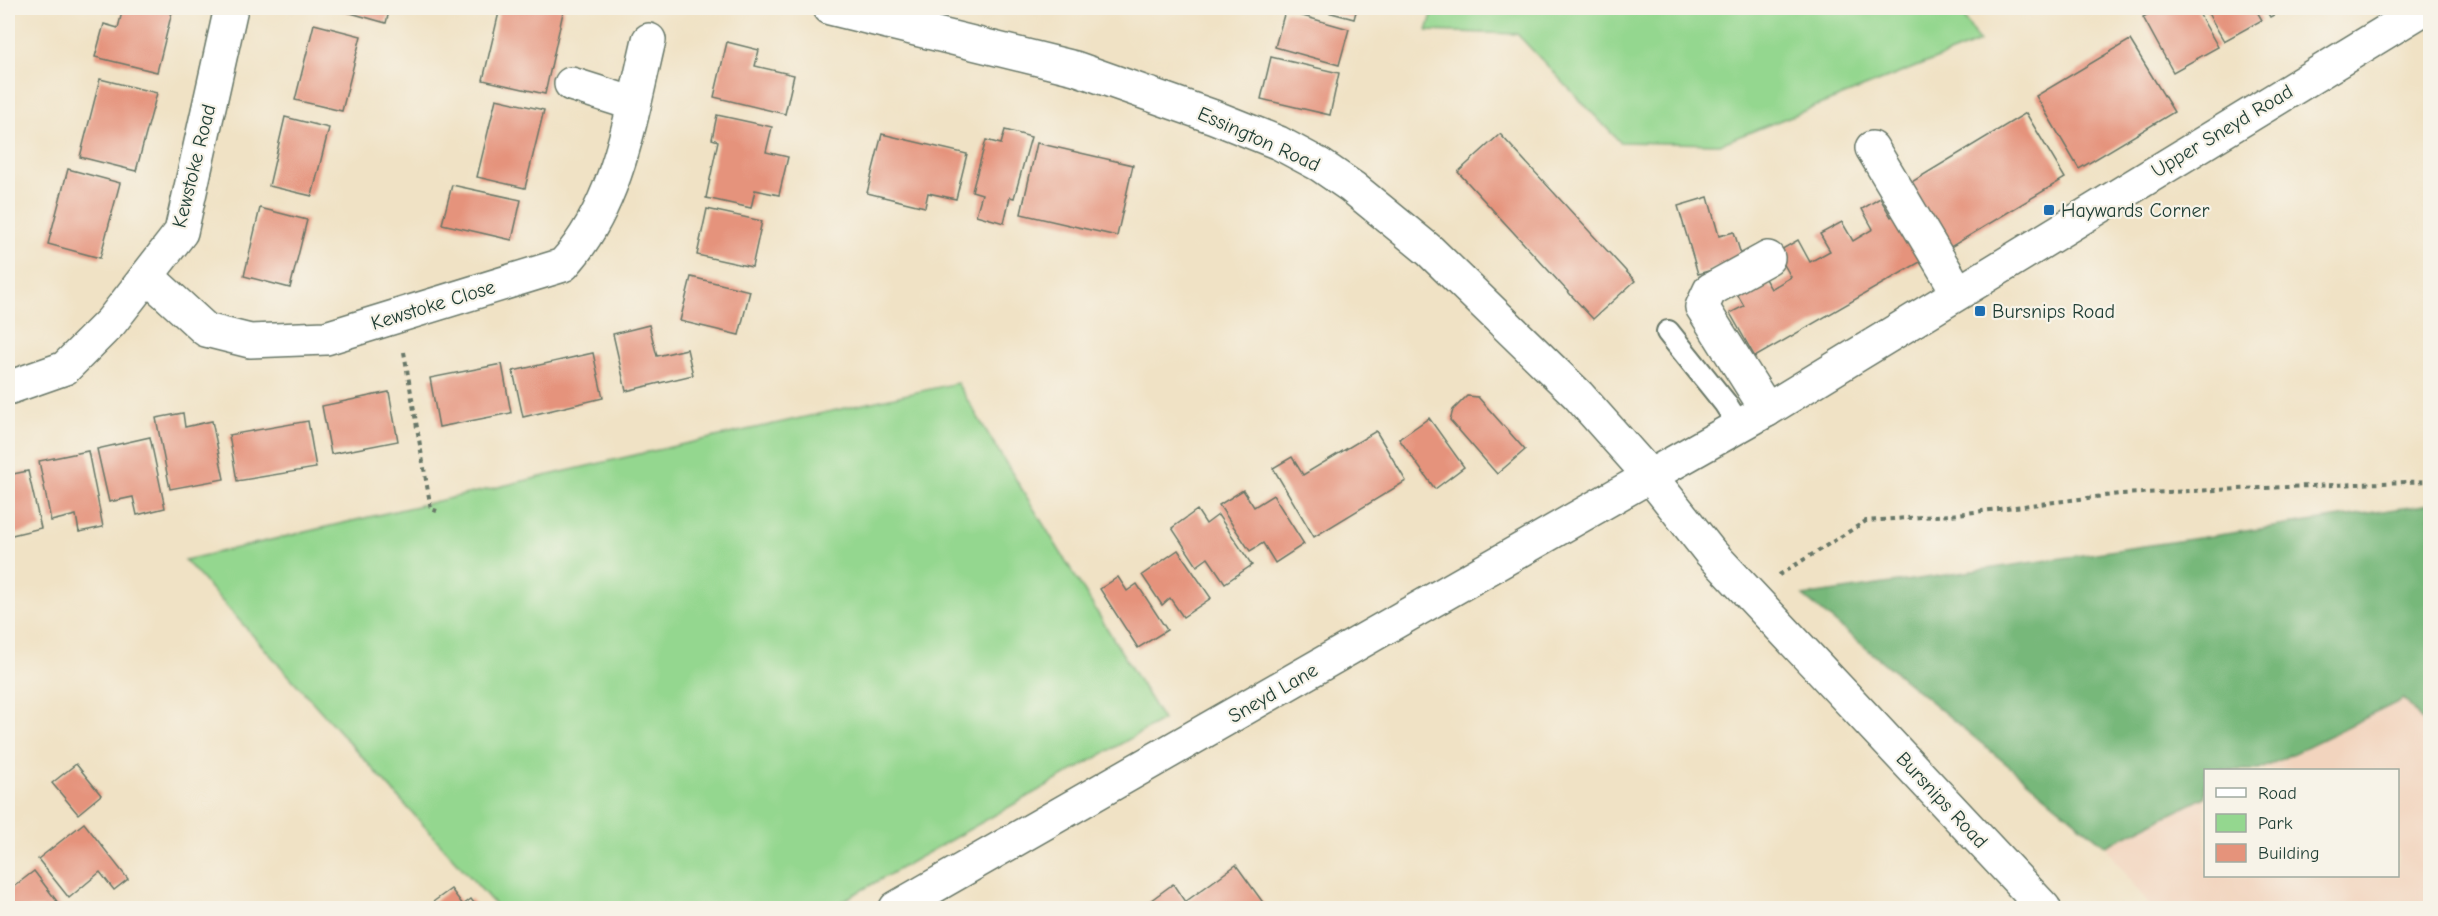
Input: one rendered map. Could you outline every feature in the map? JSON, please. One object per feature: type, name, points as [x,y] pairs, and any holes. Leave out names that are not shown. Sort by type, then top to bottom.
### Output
[{"type":"street","name":"Kewstoke Road","points":[[8,388],[65,368],[111,322],[180,232],[231,8]]},
{"type":"street","name":"Essington Road","points":[[830,8],[1076,68],[1214,117],[1279,144],[1320,165],[1352,187],[1430,251],[1578,395],[1650,476]]},
{"type":"street","name":"Upper Sneyd Road","points":[[1650,476],[1753,417],[2425,8]]},
{"type":"street","name":"Kewstoke Close","points":[[147,276],[206,330],[250,341],[326,338],[563,265],[579,247],[612,184],[649,40]]},
{"type":"street","points":[[571,84],[634,104]]},
{"type":"street","points":[[1872,148],[1958,292]]},
{"type":"street","points":[[1753,417],[1702,307],[1710,290],[1768,258]]},
{"type":"street","name":"Bursnips Road","points":[[1650,476],[1710,552],[2044,909]]},
{"type":"street","name":"Sneyd Lane","points":[[896,909],[1650,476]]},
{"type":"lane","points":[[1668,332],[1725,403],[1753,417]]},
{"type":"path","points":[[397,315],[431,510],[437,511]]},
{"type":"path","points":[[1750,595],[1787,569],[1866,521],[1950,515],[2120,494],[2430,481]]},
{"type":"shaded area","points":[[2404,698],[2430,730],[2430,908],[2151,908],[2106,847],[2204,798],[2204,877],[2399,877],[2399,769],[2261,769]]},
{"type":"green space","points":[[1434,8],[1959,8],[1979,42],[1720,144],[1620,142],[1517,34],[1427,31]]},
{"type":"green space","points":[[957,383],[1163,720],[830,908],[498,908],[185,560],[635,455]]},
{"type":"green space","points":[[2430,504],[2430,730],[2404,699],[2261,769],[2204,769],[2204,797],[2106,846],[1803,596]]},
{"type":"building","points":[[123,8],[173,8],[157,72],[95,57],[104,24],[118,28]]},
{"type":"building","points":[[333,8],[390,8],[386,23]]},
{"type":"building","points":[[500,8],[564,8],[545,94],[483,80]]},
{"type":"building","points":[[1313,8],[1357,8],[1354,19]]},
{"type":"building","points":[[2159,8],[2196,8],[2218,47],[2173,72],[2143,17]]},
{"type":"building","points":[[2205,8],[2255,8],[2262,20],[2224,41]]},
{"type":"building","points":[[2265,8],[2287,8],[2270,17]]},
{"type":"building","points":[[1285,11],[1349,29],[1339,65],[1275,47]]},
{"type":"building","points":[[314,24],[361,36],[342,111],[295,100]]},
{"type":"building","points":[[2130,40],[2174,112],[2079,169],[2036,96]]},
{"type":"building","points":[[727,42],[759,50],[755,66],[794,75],[785,114],[714,97]]},
{"type":"building","points":[[1271,57],[1339,73],[1330,115],[1261,99]]},
{"type":"building","points":[[100,79],[157,93],[136,171],[80,157]]},
{"type":"building","points":[[496,99],[544,110],[525,188],[477,177]]},
{"type":"building","points":[[2026,113],[2065,178],[1944,251],[1905,186]]},
{"type":"building","points":[[717,115],[772,127],[766,152],[788,157],[779,195],[755,190],[751,208],[706,198],[718,141],[712,139]]},
{"type":"building","points":[[285,117],[329,128],[312,196],[269,186]]},
{"type":"building","points":[[1005,130],[1031,137],[1014,198],[1010,197],[1004,223],[976,215],[982,194],[972,191],[986,140],[1001,144]]},
{"type":"building","points":[[882,134],[967,154],[956,199],[928,193],[925,207],[867,193]]},
{"type":"building","points":[[1500,134],[1635,281],[1593,319],[1458,172]]},
{"type":"building","points":[[1037,143],[1133,165],[1117,236],[1021,214]]},
{"type":"building","points":[[68,169],[120,183],[100,258],[48,244]]},
{"type":"building","points":[[452,185],[521,200],[512,240],[442,224]]},
{"type":"building","points":[[1708,197],[1719,236],[1734,232],[1743,261],[1698,274],[1678,206]]},
{"type":"building","points":[[1880,198],[1891,217],[1900,211],[1927,258],[1755,357],[1730,313],[1744,306],[1734,288],[1761,272],[1771,289],[1791,277],[1777,252],[1798,240],[1810,262],[1830,251],[1820,234],[1842,222],[1853,241],[1873,229],[1862,209]]},
{"type":"building","points":[[260,208],[307,220],[290,288],[244,276]]},
{"type":"building","points":[[707,209],[762,221],[752,267],[697,255]]},
{"type":"building","points":[[691,277],[750,291],[739,335],[680,321]]},
{"type":"building","points":[[649,325],[657,356],[687,349],[693,375],[626,391],[613,334]]},
{"type":"building","points":[[593,353],[603,398],[523,417],[513,371]]},
{"type":"building","points":[[502,364],[511,413],[439,427],[430,378]]},
{"type":"building","points":[[389,392],[398,441],[331,454],[322,406]]},
{"type":"building","points":[[1467,396],[1478,397],[1525,450],[1497,474],[1450,420],[1453,410]]},
{"type":"building","points":[[183,413],[185,427],[212,421],[224,479],[170,489],[156,418]]},
{"type":"building","points":[[1429,418],[1464,467],[1435,489],[1399,439]]},
{"type":"building","points":[[308,421],[316,468],[237,481],[229,435]]},
{"type":"building","points":[[1376,431],[1406,481],[1314,537],[1273,468],[1292,457],[1303,475]]},
{"type":"building","points":[[150,437],[165,508],[137,515],[133,497],[109,502],[97,449]]},
{"type":"building","points":[[88,451],[103,527],[79,532],[76,515],[51,521],[39,461]]},
{"type":"building","points":[[28,471],[41,528],[8,536],[8,475]]},
{"type":"building","points":[[1243,490],[1254,507],[1273,495],[1304,544],[1275,563],[1263,543],[1250,551],[1219,505]]},
{"type":"building","points":[[1197,510],[1206,524],[1218,515],[1252,565],[1225,583],[1208,558],[1197,566],[1172,528]]},
{"type":"building","points":[[1178,550],[1211,598],[1183,617],[1170,598],[1162,605],[1142,575]]},
{"type":"building","points":[[1118,577],[1127,591],[1137,584],[1167,630],[1138,648],[1100,589]]},
{"type":"building","points":[[76,764],[101,795],[78,814],[52,783]]},
{"type":"building","points":[[84,823],[128,879],[114,890],[100,872],[69,898],[38,859]]},
{"type":"building","points":[[1236,865],[1267,908],[1145,908],[1143,906],[1173,884],[1185,902]]},
{"type":"building","points":[[34,871],[62,908],[8,908],[8,891]]},
{"type":"building","points":[[451,889],[463,905],[471,899],[478,908],[426,907]]},
{"type":"place","name":"Haywards Corner","points":[[2049,210]]},
{"type":"place","name":"Bursnips Road","points":[[1980,311]]}]
